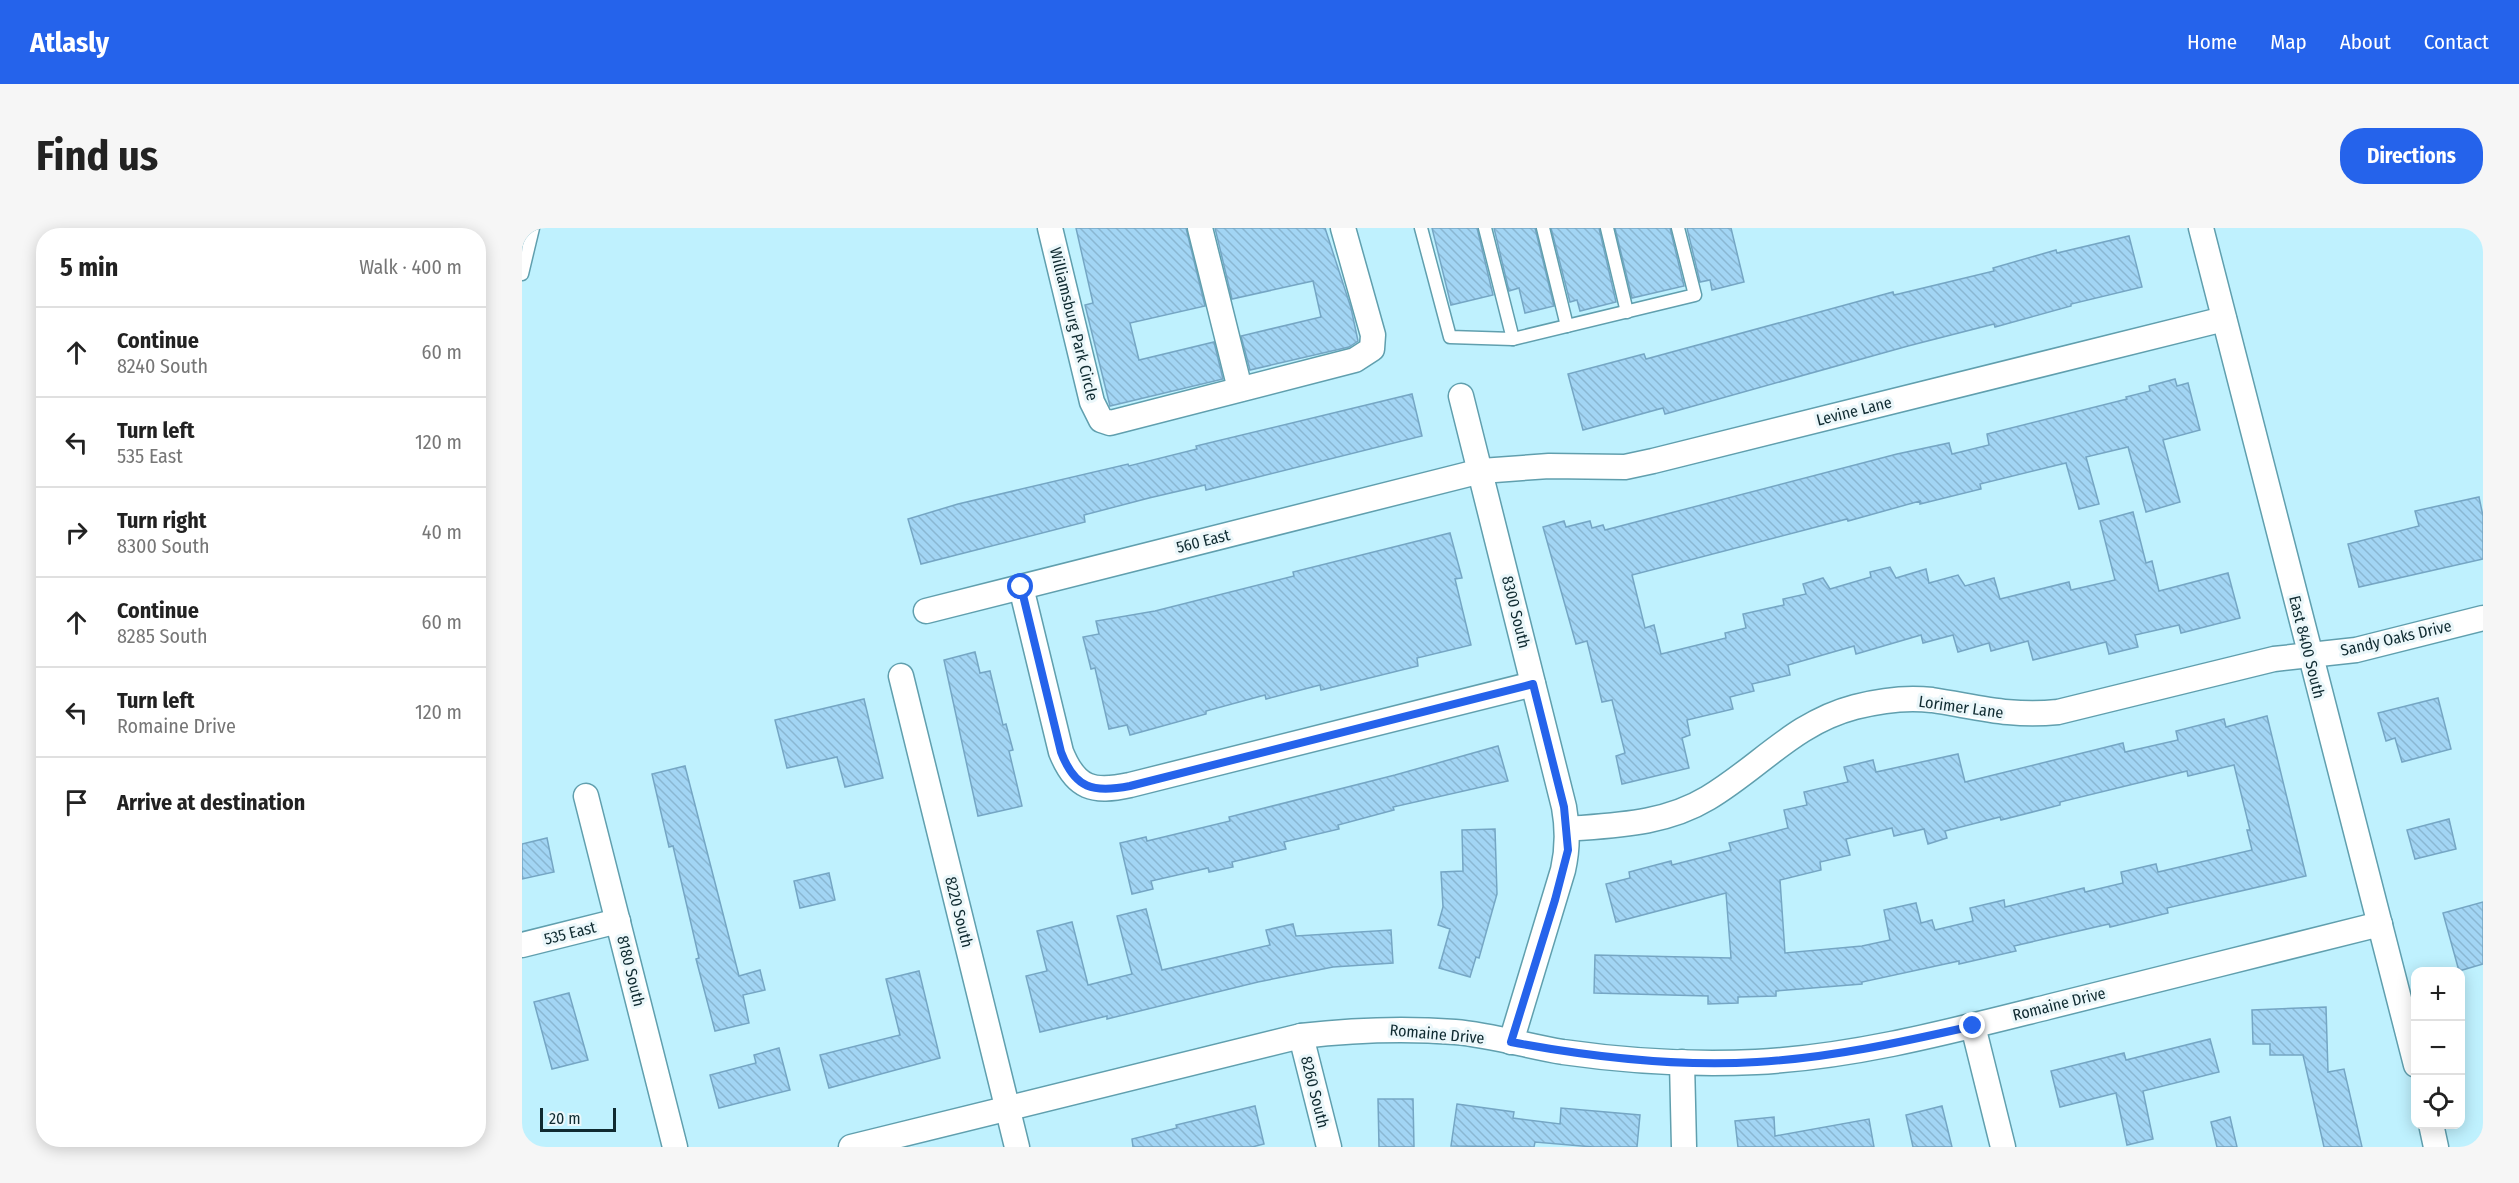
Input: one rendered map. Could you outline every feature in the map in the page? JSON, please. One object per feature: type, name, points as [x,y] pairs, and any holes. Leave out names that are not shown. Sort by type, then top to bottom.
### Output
[{"type":"street","name":"Williamsburg Park Circle","points":[[1050,228],[1092,402],[1101,420],[1110,423],[1355,360],[1372,349],[1373,335],[1344,228]]},
{"type":"street","points":[[1200,228],[1240,389]]},
{"type":"street","name":"East 8400 South","points":[[2201,228],[2411,1049]]},
{"type":"street","name":"Levine Lane","points":[[1481,471],[1549,466],[1625,467],[2224,319]]},
{"type":"street","name":"8300 South","points":[[1461,396],[1568,829],[1568,850],[1563,870],[1511,1042]]},
{"type":"street","name":"560 East","points":[[926,611],[1481,471]]},
{"type":"street","points":[[1021,587],[1061,752],[1066,766],[1075,778],[1087,787],[1101,789],[1130,786],[1533,684]]},
{"type":"street","name":"Sandy Oaks Drive","points":[[2309,655],[2356,650],[2483,618]]},
{"type":"street","name":"Lorimer Lane","points":[[1568,829],[1642,823],[1676,813],[1707,799],[1736,780],[1793,734],[1821,719],[1854,707],[1892,700],[1930,700],[2008,714],[2033,715],[2058,712],[2274,659],[2309,655]]},
{"type":"street","name":"8220 South","points":[[901,676],[1017,1147]]},
{"type":"street","name":"8180 South","points":[[586,796],[675,1147]]},
{"type":"street","name":"535 East","points":[[522,945],[618,921]]},
{"type":"street","name":"Romaine Drive","points":[[851,1147],[1301,1036],[1353,1030],[1406,1029],[1459,1032],[1564,1052],[1682,1062],[1756,1062],[1829,1055],[1901,1043],[1973,1026],[2380,924]]},
{"type":"street","points":[[1973,1026],[2003,1147]]},
{"type":"street","name":"8260 South","points":[[1301,1036],[1329,1147]]},
{"type":"street","points":[[1682,1062],[1684,1147]]},
{"type":"street","points":[[2432,1129],[2436,1147]]},
{"type":"lane","points":[[522,274],[533,228]]},
{"type":"lane","points":[[1421,228],[1450,337],[1513,339],[1695,295],[1678,228]]},
{"type":"lane","points":[[1485,228],[1513,339]]},
{"type":"lane","points":[[1543,228],[1567,326]]},
{"type":"lane","points":[[1607,228],[1627,312]]},
{"type":"building","points":[[1076,228],[1186,228],[1205,306],[1130,323],[1139,360],[1214,342],[1223,379],[1110,406],[1085,305],[1093,303]]},
{"type":"building","points":[[1215,228],[1325,228],[1351,308],[1358,341],[1349,347],[1250,370],[1241,336],[1321,317],[1313,281],[1232,299]]},
{"type":"building","points":[[1432,228],[1477,228],[1493,295],[1451,305]]},
{"type":"building","points":[[1494,228],[1535,228],[1554,306],[1525,313],[1519,288],[1509,291]]},
{"type":"building","points":[[1551,228],[1599,228],[1616,302],[1580,311],[1577,300],[1570,302]]},
{"type":"building","points":[[1615,228],[1670,228],[1684,286],[1632,298]]},
{"type":"building","points":[[1687,228],[1731,228],[1744,282],[1712,290],[1710,280],[1700,282]]},
{"type":"building","points":[[2129,236],[2142,287],[2071,304],[2071,306],[1995,327],[1994,324],[1908,346],[1665,414],[1663,408],[1583,430],[1568,374],[1644,354],[1646,359],[1893,292],[1894,295],[1994,271],[1993,268],[2056,250],[2057,253]]},
{"type":"building","points":[[2175,379],[2177,386],[2188,383],[2200,430],[2163,440],[2180,502],[2146,512],[2128,447],[2086,457],[2099,504],[2079,509],[2066,463],[1980,484],[1981,489],[1920,504],[1920,501],[1632,575],[1645,628],[1654,625],[1661,654],[1726,638],[1725,633],[1746,628],[1743,614],[1784,605],[1783,599],[1806,594],[1803,584],[1823,578],[1830,589],[1871,577],[1870,572],[1890,567],[1896,578],[1926,569],[1929,583],[1958,575],[1965,586],[1994,578],[2000,599],[2069,582],[2071,590],[2115,580],[2100,521],[2133,512],[2146,563],[2152,561],[2159,591],[2228,573],[2240,618],[2181,633],[2179,625],[2135,635],[2138,647],[2109,654],[2106,642],[2033,660],[2028,641],[1991,651],[1989,643],[1958,652],[1953,635],[1923,643],[1921,635],[1856,654],[1854,646],[1788,665],[1790,675],[1752,684],[1754,691],[1730,697],[1733,709],[1687,720],[1690,735],[1682,738],[1689,768],[1622,784],[1616,756],[1625,753],[1612,700],[1602,702],[1587,641],[1576,644],[1543,527],[1564,521],[1566,527],[1590,521],[1592,528],[1603,525],[1605,530],[1897,454],[1949,443],[1952,454],[1989,445],[1987,434],[2127,399],[2126,397],[2150,391],[2149,386]]},
{"type":"building","points":[[1412,394],[1422,436],[1206,490],[1205,485],[1149,498],[1084,515],[1085,522],[921,564],[908,519],[958,504],[1128,464],[1129,466],[1197,449],[1196,446]]},
{"type":"building","points":[[2479,497],[2483,516],[2483,559],[2359,587],[2348,544],[2419,526],[2415,511]]},
{"type":"building","points":[[1450,533],[1462,578],[1455,579],[1471,645],[1417,658],[1418,666],[1321,690],[1320,685],[1266,699],[1265,695],[1130,735],[1127,725],[1109,729],[1095,668],[1091,669],[1083,637],[1099,634],[1096,621],[1155,611],[1294,576],[1293,572]]},
{"type":"building","points":[[975,652],[980,673],[990,671],[1003,725],[1006,724],[1013,750],[1009,751],[1022,806],[978,816],[944,660]]},
{"type":"building","points":[[2438,698],[2451,749],[2402,762],[2395,738],[2386,741],[2378,713]]},
{"type":"building","points":[[864,699],[883,778],[845,787],[837,757],[787,768],[775,720]]},
{"type":"building","points":[[2267,716],[2306,876],[2167,908],[2168,913],[2110,927],[2109,924],[2014,946],[2016,951],[1959,964],[1959,961],[1862,982],[1862,984],[1776,991],[1776,996],[1738,997],[1738,1003],[1708,1004],[1708,996],[1594,993],[1595,955],[1731,958],[1726,893],[1616,922],[1606,884],[1630,878],[1629,872],[1671,861],[1672,865],[1731,850],[1729,843],[1788,828],[1784,810],[1807,805],[1804,792],[1848,782],[1844,767],[1873,760],[1876,772],[1958,754],[1965,782],[2123,743],[2125,752],[2178,740],[2176,731],[2224,719],[2226,727]],"holes":[[[2234,765],[2250,830],[2247,830],[2252,850],[2158,872],[2156,864],[2121,872],[2123,883],[2085,892],[2084,888],[2005,907],[2004,900],[1970,908],[1973,921],[1935,930],[1932,920],[1921,923],[1916,903],[1884,910],[1890,940],[1862,946],[1785,953],[1780,880],[1821,870],[1820,862],[1850,855],[1846,839],[1892,828],[1894,836],[1924,829],[1928,844],[1947,838],[1945,831],[2000,817],[2001,820],[2060,805],[2060,802],[2187,771],[2188,776]]]},
{"type":"building","points":[[1498,746],[1508,781],[1393,807],[1394,810],[1338,825],[1339,829],[1284,842],[1286,849],[1232,862],[1233,867],[1209,872],[1208,868],[1151,881],[1153,889],[1132,894],[1120,843],[1146,837],[1147,841],[1230,821],[1229,817]]},
{"type":"building","points":[[685,766],[739,976],[760,970],[765,990],[743,995],[749,1023],[715,1031],[696,959],[699,958],[673,846],[669,847],[652,774]]},
{"type":"building","points":[[2449,819],[2456,849],[2415,859],[2407,830]]},
{"type":"building","points":[[1495,829],[1497,894],[1479,958],[1476,957],[1470,977],[1439,968],[1450,929],[1438,925],[1443,907],[1441,872],[1463,871],[1462,830]]},
{"type":"building","points":[[547,838],[554,872],[522,879],[522,844]]},
{"type":"building","points":[[829,873],[835,900],[800,908],[794,881]]},
{"type":"building","points":[[2483,902],[2483,964],[2465,969],[2465,967],[2458,967],[2443,913]]},
{"type":"building","points":[[1146,909],[1162,970],[1270,945],[1266,930],[1293,924],[1296,936],[1391,930],[1393,963],[1333,967],[1258,982],[1107,1019],[1107,1016],[1040,1032],[1026,976],[1047,971],[1037,931],[1072,922],[1088,985],[1132,974],[1117,916]]},
{"type":"building","points":[[919,971],[940,1058],[829,1088],[820,1055],[900,1035],[886,979]]},
{"type":"building","points":[[569,993],[588,1060],[552,1069],[534,1002]]},
{"type":"building","points":[[2326,1007],[2328,1072],[2344,1069],[2362,1147],[2324,1147],[2303,1055],[2270,1055],[2270,1044],[2253,1044],[2252,1010]]},
{"type":"building","points":[[2210,1039],[2219,1072],[2143,1091],[2153,1139],[2127,1145],[2116,1093],[2060,1107],[2051,1071],[2124,1053],[2126,1060]]},
{"type":"building","points":[[779,1048],[790,1090],[719,1108],[710,1075],[756,1063],[754,1055]]},
{"type":"building","points":[[1378,1099],[1413,1099],[1414,1147],[1379,1147]]},
{"type":"building","points":[[1457,1104],[1514,1112],[1513,1118],[1560,1124],[1561,1108],[1640,1115],[1637,1147],[1593,1147],[1535,1142],[1534,1147],[1451,1146]]},
{"type":"building","points":[[1255,1106],[1264,1144],[1252,1147],[1133,1147],[1132,1139],[1177,1128],[1176,1125]]},
{"type":"building","points":[[1942,1106],[1952,1147],[1913,1147],[1906,1115]]},
{"type":"building","points":[[1774,1117],[1775,1136],[1869,1119],[1874,1147],[1738,1147],[1735,1121]]},
{"type":"building","points":[[2230,1117],[2237,1147],[2217,1147],[2211,1122]]},
{"type":"route","points":[[1021,587],[1061,752],[1066,766],[1075,778],[1087,787],[1101,789],[1130,786],[1533,684],[1564,807],[1568,829],[1568,850],[1511,1042],[1564,1052],[1623,1058],[1682,1062],[1756,1062],[1829,1055],[1901,1043],[1973,1026]]}]
